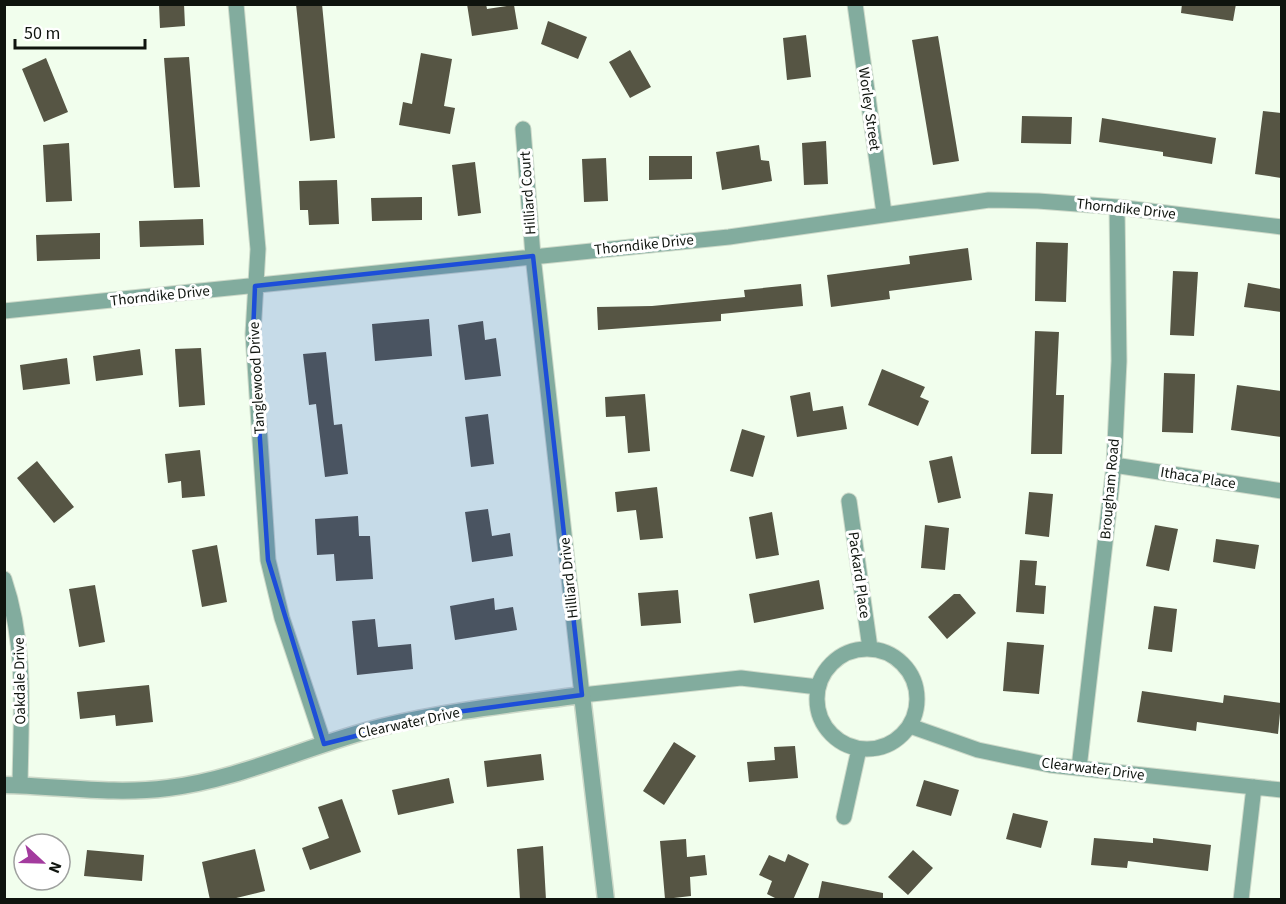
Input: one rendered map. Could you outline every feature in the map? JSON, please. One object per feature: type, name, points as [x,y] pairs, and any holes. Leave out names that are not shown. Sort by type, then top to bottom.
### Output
[{"type":"street","name":"Tanglewood Drive","points":[[236,4],[258,249],[253,334],[268,560],[282,618],[324,744]]},
{"type":"street","name":"Worley Street","points":[[855,4],[884,213]]},
{"type":"street","name":"Hilliard Court","points":[[523,129],[533,256]]},
{"type":"street","name":"Thorndike Drive","points":[[4,311],[784,230],[884,213],[988,200],[1117,207],[1281,227]]},
{"type":"street","name":"Brougham Road","points":[[1079,768],[1114,465],[1119,362],[1117,207]]},
{"type":"street","name":"Hilliard Drive","points":[[533,256],[606,900]]},
{"type":"street","name":"Ithaca Place","points":[[1114,465],[1281,491]]},
{"type":"street","name":"Packard Place","points":[[849,501],[870,648]]},
{"type":"street","name":"Oakdale Drive","points":[[4,579],[18,626],[22,662],[12,785]]},
{"type":"street","points":[[870,648],[887,652],[902,662],[912,676],[917,692],[916,710],[910,726],[888,745],[873,749],[847,745],[829,731],[818,710],[818,687],[829,666],[848,652],[870,648]]},
{"type":"street","name":"Clearwater Drive","points":[[12,785],[102,790],[170,788],[271,763],[380,727],[442,714],[582,695],[741,678],[818,687]]},
{"type":"street","name":"Clearwater Drive","points":[[910,726],[978,750],[1079,768],[1281,790]]},
{"type":"street","points":[[844,817],[859,748]]},
{"type":"street","points":[[1241,900],[1254,787]]},
{"type":"highlighted area","points":[[533,256],[582,695],[442,714],[324,744],[268,560],[253,334],[255,286]]},
{"type":"building","points":[[159,4],[184,4],[185,26],[160,28]]},
{"type":"building","points":[[296,4],[322,4],[335,138],[310,141]]},
{"type":"building","points":[[467,4],[486,4],[487,9],[514,5],[518,29],[472,36]]},
{"type":"building","points":[[1182,4],[1236,4],[1233,21],[1181,13]]},
{"type":"building","points":[[548,21],[587,37],[578,59],[541,44]]},
{"type":"building","points":[[806,35],[811,77],[787,80],[783,38]]},
{"type":"building","points":[[938,36],[959,161],[933,165],[912,40]]},
{"type":"building","points":[[630,50],[651,87],[630,98],[609,62]]},
{"type":"building","points":[[421,53],[452,59],[444,106],[455,108],[450,134],[399,125],[403,102],[412,104]]},
{"type":"building","points":[[189,57],[200,187],[174,188],[164,58]]},
{"type":"building","points":[[46,58],[68,112],[44,122],[22,69]]},
{"type":"building","points":[[1263,111],[1281,113],[1281,178],[1255,174]]},
{"type":"building","points":[[1022,116],[1072,117],[1071,144],[1021,143]]},
{"type":"building","points":[[1102,118],[1216,138],[1212,164],[1163,156],[1163,152],[1099,142]]},
{"type":"building","points":[[826,141],[828,184],[804,185],[802,143]]},
{"type":"building","points":[[69,143],[72,201],[46,202],[43,145]]},
{"type":"building","points":[[759,145],[761,160],[769,161],[772,181],[722,190],[716,152]]},
{"type":"building","points":[[649,156],[692,156],[692,179],[649,180]]},
{"type":"building","points":[[606,158],[608,201],[584,202],[582,159]]},
{"type":"building","points":[[475,162],[481,213],[458,216],[452,165]]},
{"type":"building","points":[[337,180],[339,224],[309,225],[308,210],[300,210],[299,181]]},
{"type":"building","points":[[422,197],[422,220],[372,221],[371,198]]},
{"type":"building","points":[[203,219],[204,245],[140,247],[139,221]]},
{"type":"building","points":[[100,233],[100,259],[37,261],[36,235]]},
{"type":"building","points":[[1036,242],[1068,243],[1066,302],[1035,301]]},
{"type":"building","points":[[968,248],[972,280],[889,291],[890,299],[831,307],[827,275],[910,264],[909,256]]},
{"type":"building","points":[[1173,271],[1198,272],[1194,336],[1170,335]]},
{"type":"building","points":[[1248,283],[1281,289],[1281,312],[1244,307]]},
{"type":"building","points":[[801,284],[803,306],[721,314],[721,321],[598,330],[597,307],[652,306],[745,297],[744,290]]},
{"type":"building","points":[[429,319],[432,356],[375,361],[372,324]]},
{"type":"building","points":[[483,321],[485,340],[496,338],[501,376],[465,380],[458,325]]},
{"type":"building","points":[[1035,331],[1059,332],[1056,395],[1064,395],[1062,454],[1031,454]]},
{"type":"building","points":[[201,348],[205,405],[179,407],[175,349]]},
{"type":"building","points":[[140,349],[143,375],[96,381],[93,356]]},
{"type":"building","points":[[326,352],[334,425],[342,424],[348,474],[325,477],[316,404],[309,405],[303,354]]},
{"type":"building","points":[[67,358],[70,384],[23,390],[20,365]]},
{"type":"building","points":[[882,369],[925,387],[920,397],[929,401],[918,426],[868,405]]},
{"type":"building","points":[[1164,373],[1195,374],[1193,433],[1162,432]]},
{"type":"building","points":[[1237,385],[1281,391],[1281,437],[1231,430]]},
{"type":"building","points":[[810,392],[813,411],[843,406],[847,429],[797,437],[790,396]]},
{"type":"building","points":[[645,394],[650,451],[628,453],[625,416],[606,417],[605,397]]},
{"type":"building","points":[[488,414],[494,464],[471,467],[465,417]]},
{"type":"building","points":[[742,429],[765,436],[753,477],[730,471]]},
{"type":"building","points":[[200,450],[205,496],[182,498],[181,481],[168,483],[165,454]]},
{"type":"building","points":[[952,456],[961,498],[938,503],[929,461]]},
{"type":"building","points":[[37,461],[74,507],[54,523],[17,478]]},
{"type":"building","points":[[657,487],[663,538],[640,540],[636,510],[617,512],[615,492]]},
{"type":"building","points":[[1029,492],[1053,494],[1049,537],[1025,534]]},
{"type":"building","points":[[488,509],[492,536],[510,533],[513,556],[472,562],[465,512]]},
{"type":"building","points":[[772,512],[779,555],[756,559],[749,517]]},
{"type":"building","points":[[358,516],[359,536],[370,536],[373,579],[336,581],[334,554],[317,555],[315,519]]},
{"type":"building","points":[[925,525],[949,528],[945,570],[921,568]]},
{"type":"building","points":[[1155,525],[1178,529],[1169,571],[1146,566]]},
{"type":"building","points":[[1216,539],[1259,545],[1255,569],[1213,562]]},
{"type":"building","points":[[217,545],[227,602],[202,607],[192,550]]},
{"type":"building","points":[[1020,560],[1037,561],[1035,585],[1046,586],[1044,614],[1016,612]]},
{"type":"building","points":[[819,580],[824,609],[754,623],[749,594]]},
{"type":"building","points":[[95,585],[105,642],[79,647],[69,589]]},
{"type":"building","points":[[678,590],[681,623],[641,626],[638,593]]},
{"type":"building","points":[[954,594],[960,594],[976,613],[947,639],[928,617]]},
{"type":"building","points":[[494,598],[495,610],[513,607],[517,630],[455,640],[450,606]]},
{"type":"building","points":[[1154,606],[1177,609],[1172,652],[1148,649]]},
{"type":"building","points":[[375,619],[378,647],[411,644],[413,669],[357,675],[352,621]]},
{"type":"building","points":[[1007,642],[1044,645],[1039,694],[1003,691]]},
{"type":"building","points":[[149,685],[153,722],[116,726],[115,715],[80,719],[77,692]]},
{"type":"building","points":[[1142,691],[1223,703],[1224,695],[1281,703],[1278,734],[1197,722],[1196,731],[1137,722]]},
{"type":"building","points":[[674,742],[696,756],[664,805],[643,791]]},
{"type":"building","points":[[795,746],[798,778],[749,782],[747,762],[775,760],[774,747]]},
{"type":"building","points":[[541,754],[544,780],[487,787],[484,761]]},
{"type":"building","points":[[449,778],[454,803],[398,815],[392,790]]},
{"type":"building","points":[[924,780],[959,790],[951,816],[916,806]]},
{"type":"building","points":[[342,799],[361,852],[310,870],[302,848],[329,838],[318,807]]},
{"type":"building","points":[[1013,813],[1048,821],[1041,848],[1006,839]]},
{"type":"building","points":[[1094,838],[1153,843],[1153,838],[1211,845],[1208,871],[1128,861],[1127,868],[1091,865]]},
{"type":"building","points":[[686,839],[687,857],[705,855],[707,875],[690,877],[691,896],[665,899],[660,841]]},
{"type":"building","points":[[543,846],[546,900],[520,900],[517,849]]},
{"type":"building","points":[[255,849],[265,891],[228,900],[210,900],[202,862]]},
{"type":"building","points":[[87,850],[144,855],[142,881],[84,876]]},
{"type":"building","points":[[913,850],[933,868],[908,895],[888,877]]},
{"type":"building","points":[[788,854],[809,864],[793,900],[779,900],[767,894],[772,881],[759,875],[769,855],[785,862]]},
{"type":"building","points":[[822,881],[883,893],[883,900],[818,900]]}]
